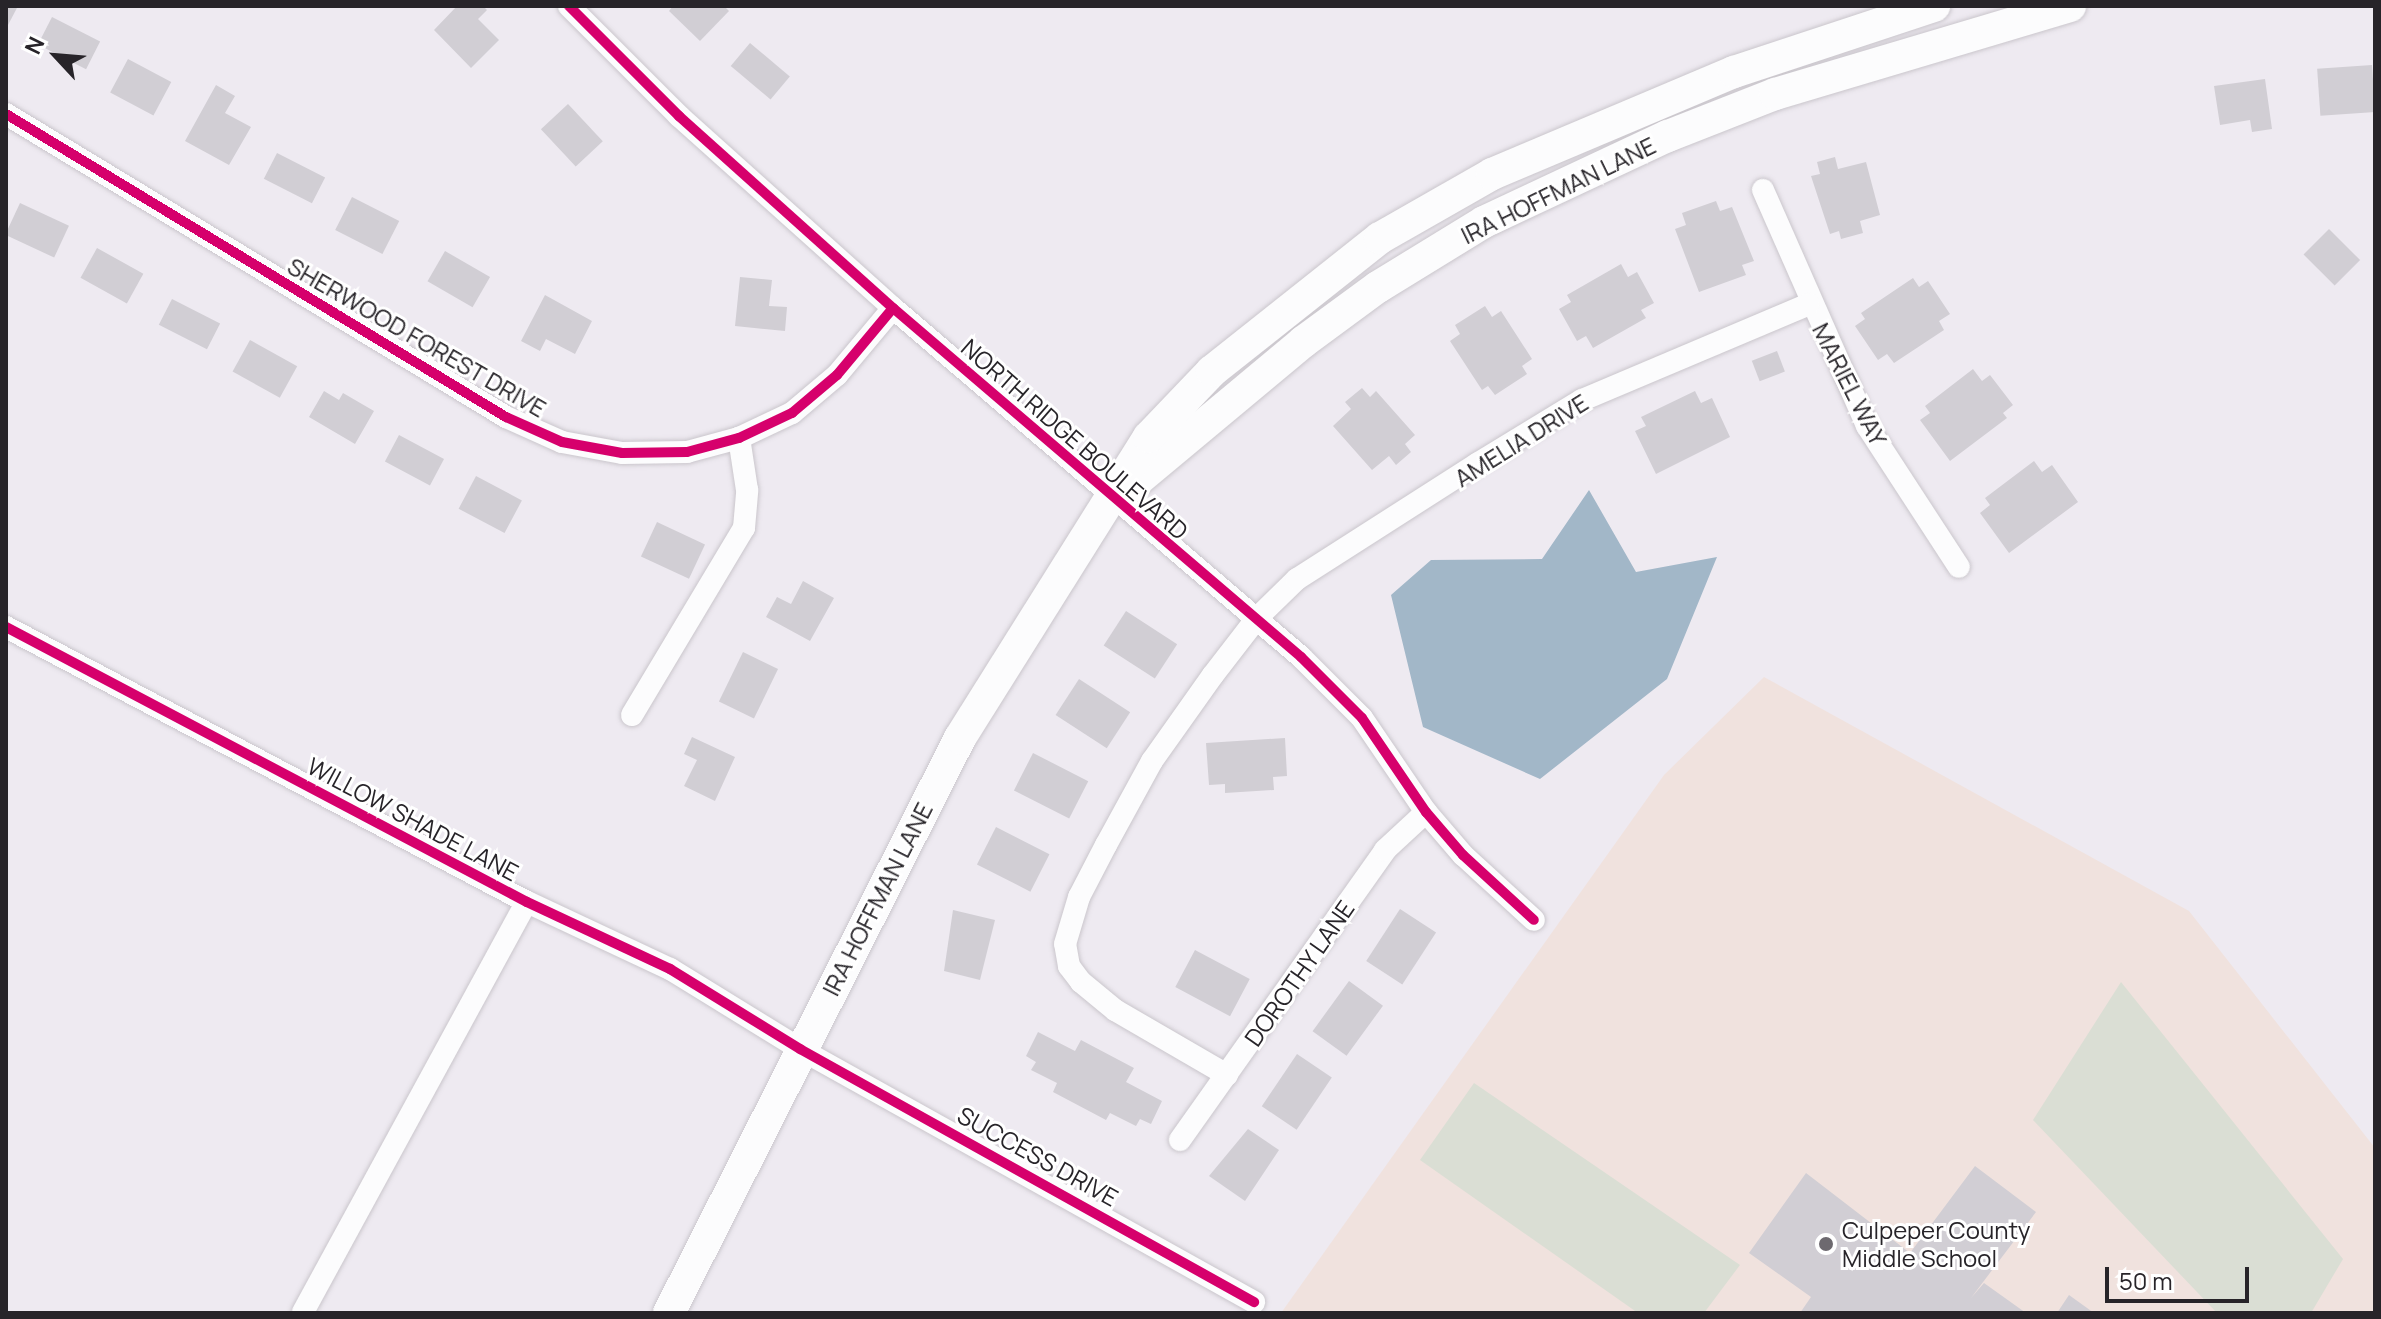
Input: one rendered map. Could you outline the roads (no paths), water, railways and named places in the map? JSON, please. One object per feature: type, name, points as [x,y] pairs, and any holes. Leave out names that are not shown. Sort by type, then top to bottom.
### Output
[{"type":"main road","name":"IRA HOFFMAN LANE","points":[[669,1313],[960,738],[1113,500],[1149,437],[1212,371],[1380,238],[1492,174],[1677,96],[1934,6]]},
{"type":"main road","name":"IRA HOFFMAN LANE","points":[[1113,500],[1303,342],[1378,287],[1484,222],[1668,136],[1775,94],[2070,6]]},
{"type":"street","name":"NORTH RIDGE BOULEVARD","points":[[569,6],[679,116],[893,308],[1113,500],[1257,618],[1362,718],[1426,812],[1534,920]]},
{"type":"street","name":"SHERWOOD FOREST DRIVE","points":[[6,114],[506,417],[562,442],[622,453],[687,452],[739,438],[792,413],[837,375],[893,308]]},
{"type":"street","name":"MARIEL WAY","points":[[1763,190],[1809,304],[1867,426],[1959,567]]},
{"type":"street","name":"AMELIA DRIVE","points":[[1227,1075],[1115,1010],[1081,982],[1069,966],[1065,944],[1079,897],[1152,761],[1257,618],[1297,579],[1582,400],[1809,304]]},
{"type":"street","points":[[632,715],[744,528],[747,490],[739,438]]},
{"type":"street","name":"WILLOW SHADE LANE","points":[[6,627],[527,902],[670,969],[800,1049]]},
{"type":"street","name":"DOROTHY LANE","points":[[1180,1140],[1385,850],[1426,812]]},
{"type":"street","points":[[303,1312],[527,902]]},
{"type":"street","name":"SUCCESS DRIVE","points":[[800,1049],[1254,1302]]},
{"type":"water","points":[[1589,490],[1636,572],[1717,557],[1667,679],[1540,779],[1423,727],[1391,595],[1431,560],[1542,559]]},
{"type":"place","name":"Culpeper County Middle School","points":[[1826,1244]]}]
